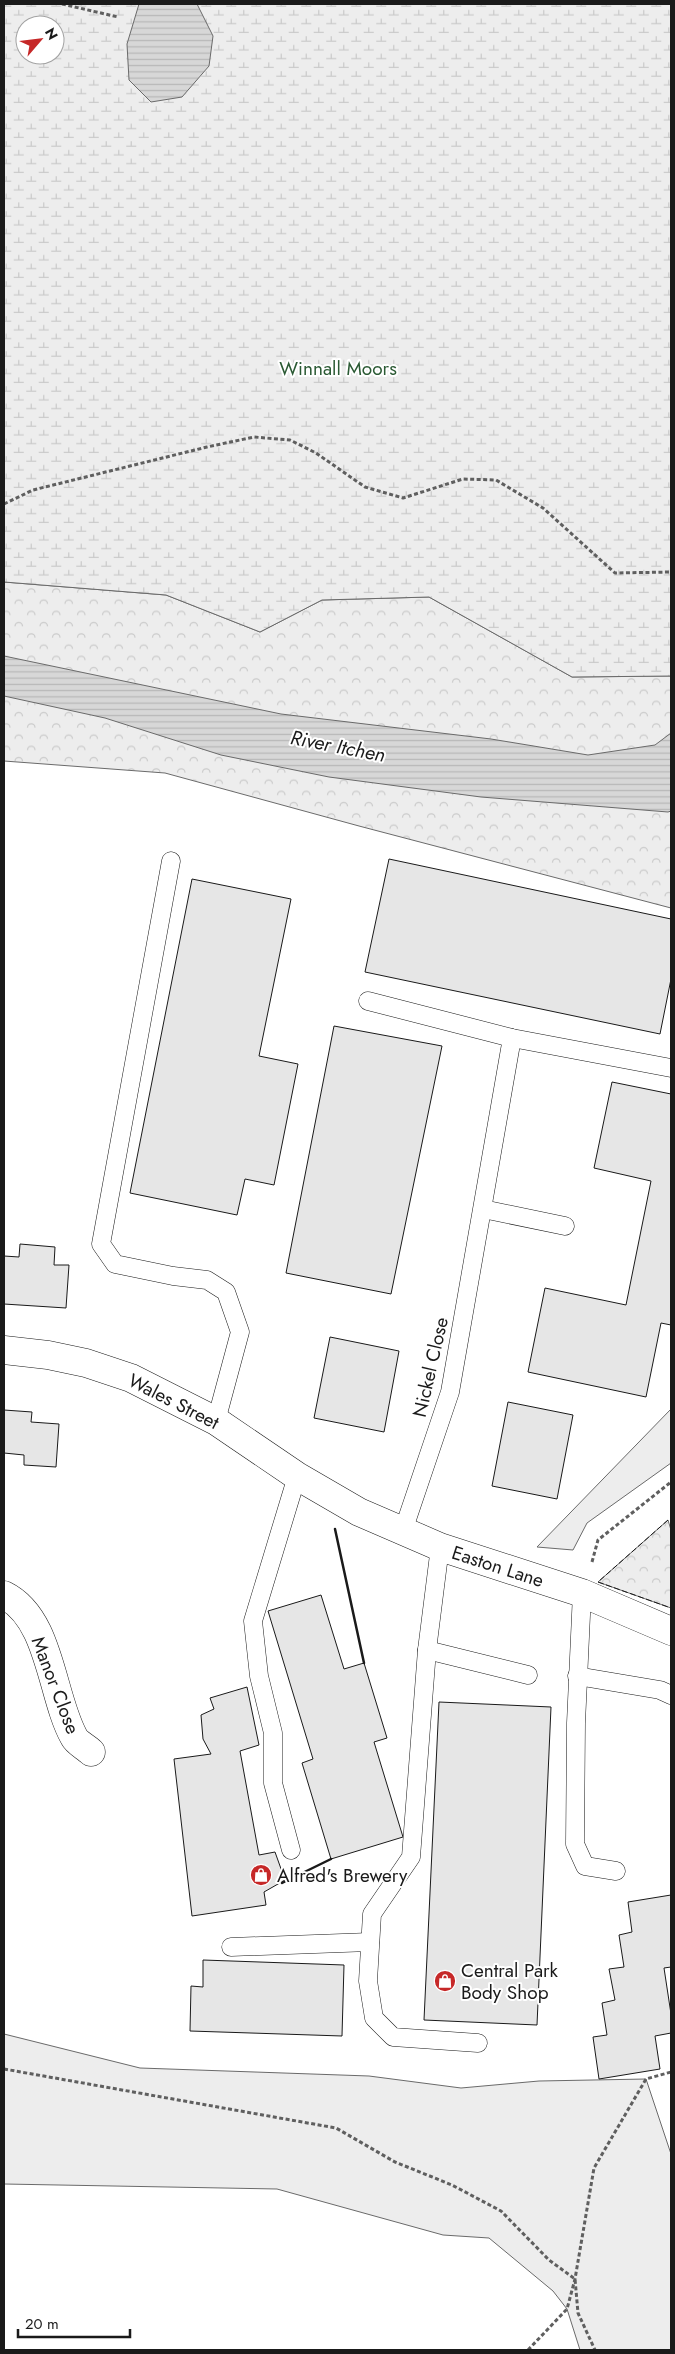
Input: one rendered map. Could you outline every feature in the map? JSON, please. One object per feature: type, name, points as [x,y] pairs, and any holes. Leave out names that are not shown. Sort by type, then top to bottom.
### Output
[{"type":"street","name":"Wales Street","points":[[4,1350],[67,1359],[131,1378],[216,1421],[297,1476],[328,1493]]},
{"type":"street","name":"Easton Lane","points":[[328,1493],[359,1512],[440,1547],[582,1594],[671,1631]]},
{"type":"street","name":"Manor Close","points":[[4,1595],[22,1609],[34,1627],[50,1665],[66,1717],[75,1738],[91,1752]]},
{"type":"lane","points":[[171,861],[101,1244],[115,1264],[173,1276],[207,1280],[226,1292],[240,1332],[216,1421]]},
{"type":"lane","points":[[368,1001],[512,1038],[671,1068]]},
{"type":"lane","name":"Nickel Close","points":[[403,1531],[450,1392],[512,1038]]},
{"type":"lane","points":[[483,1209],[566,1226]]},
{"type":"lane","points":[[291,1850],[273,1783],[273,1733],[259,1676],[254,1621],[297,1476]]},
{"type":"lane","points":[[440,1547],[427,1650],[411,1857],[372,1914],[368,1981],[374,2018],[393,2038],[478,2043]]},
{"type":"lane","points":[[582,1594],[577,1676],[575,1844],[585,1866],[616,1871]]},
{"type":"lane","points":[[427,1650],[528,1675]]},
{"type":"lane","points":[[577,1676],[660,1690],[671,1695]]},
{"type":"lane","points":[[231,1947],[370,1942]]},
{"type":"path","points":[[62,4],[118,17]]},
{"type":"path","points":[[4,504],[34,490],[207,447],[254,437],[290,440],[316,453],[365,487],[403,498],[463,479],[496,480],[543,508],[615,573],[671,572]]},
{"type":"path","points":[[582,1594],[598,1540],[671,1482]]},
{"type":"path","points":[[4,2069],[336,2128],[395,2162],[452,2185],[501,2212],[549,2260],[575,2279],[578,2313],[594,2350]]},
{"type":"path","points":[[528,2350],[567,2309],[575,2279],[594,2168],[646,2079],[671,2072]]},
{"type":"shaded area","points":[[671,1409],[671,1463],[587,1523],[573,1550],[537,1547]]},
{"type":"shaded area","points":[[4,2034],[140,2068],[369,2076],[461,2088],[539,2081],[646,2079],[671,2154],[671,2350],[580,2350],[567,2309],[553,2291],[489,2238],[443,2235],[277,2189],[4,2184]]},
{"type":"green space","name":"Winnall Moors","points":[[4,4],[671,4],[671,676],[572,677],[429,597],[322,600],[260,632],[166,595],[4,582]]},
{"type":"green space","points":[[4,582],[166,595],[260,632],[322,600],[429,597],[572,677],[671,676],[671,908],[165,773],[4,761]]},
{"type":"green space","points":[[668,1520],[671,1530],[671,1608],[598,1582]]},
{"type":"water","points":[[139,4],[197,4],[213,36],[209,66],[182,97],[151,102],[129,80],[127,44]]},
{"type":"water","name":"River Itchen","points":[[4,656],[281,714],[491,739],[588,755],[655,745],[671,733],[671,811],[481,797],[329,777],[221,755],[105,718],[4,696]]},
{"type":"building","points":[[389,859],[671,919],[671,979],[660,1034],[365,972]]},
{"type":"building","points":[[192,879],[291,899],[259,1056],[298,1064],[274,1185],[245,1179],[237,1215],[130,1193]]},
{"type":"building","points":[[334,1026],[442,1046],[391,1294],[286,1273]]},
{"type":"building","points":[[612,1082],[671,1094],[671,1325],[661,1323],[646,1397],[528,1372],[545,1288],[626,1305],[651,1181],[594,1168]]},
{"type":"building","points":[[20,1244],[55,1247],[54,1265],[69,1265],[66,1308],[4,1304],[4,1256],[19,1257]]},
{"type":"building","points":[[330,1337],[399,1351],[384,1432],[314,1418]]},
{"type":"building","points":[[508,1402],[573,1415],[557,1499],[492,1486]]},
{"type":"building","points":[[4,1410],[32,1412],[31,1422],[59,1424],[56,1467],[24,1465],[24,1455],[4,1453]]},
{"type":"building","points":[[321,1595],[344,1669],[364,1663],[387,1738],[374,1742],[403,1837],[331,1859],[302,1763],[313,1759],[268,1611]]},
{"type":"building","points":[[247,1687],[259,1745],[240,1751],[259,1855],[275,1852],[285,1880],[264,1892],[266,1905],[192,1916],[174,1759],[211,1754],[203,1739],[201,1715],[214,1709],[210,1698]]},
{"type":"building","points":[[439,1702],[551,1707],[537,2025],[424,2020]]},
{"type":"building","points":[[671,1895],[671,1967],[664,1968],[671,2014],[671,2033],[655,2036],[660,2069],[599,2079],[593,2037],[607,2035],[602,2003],[615,2000],[609,1969],[624,1967],[619,1935],[632,1932],[628,1902]]},
{"type":"building","points":[[203,1960],[344,1965],[342,2036],[190,2031],[191,1986],[203,1987]]},
{"type":"fence","points":[[668,1520],[598,1582],[671,1608]]},
{"type":"wall","points":[[335,1529],[364,1663]]},
{"type":"wall","points":[[282,1883],[331,1859]]},
{"type":"place","name":"Alfred's Brewery","points":[[261,1875]]},
{"type":"place","name":"Central Park Body Shop","points":[[445,1981]]}]
